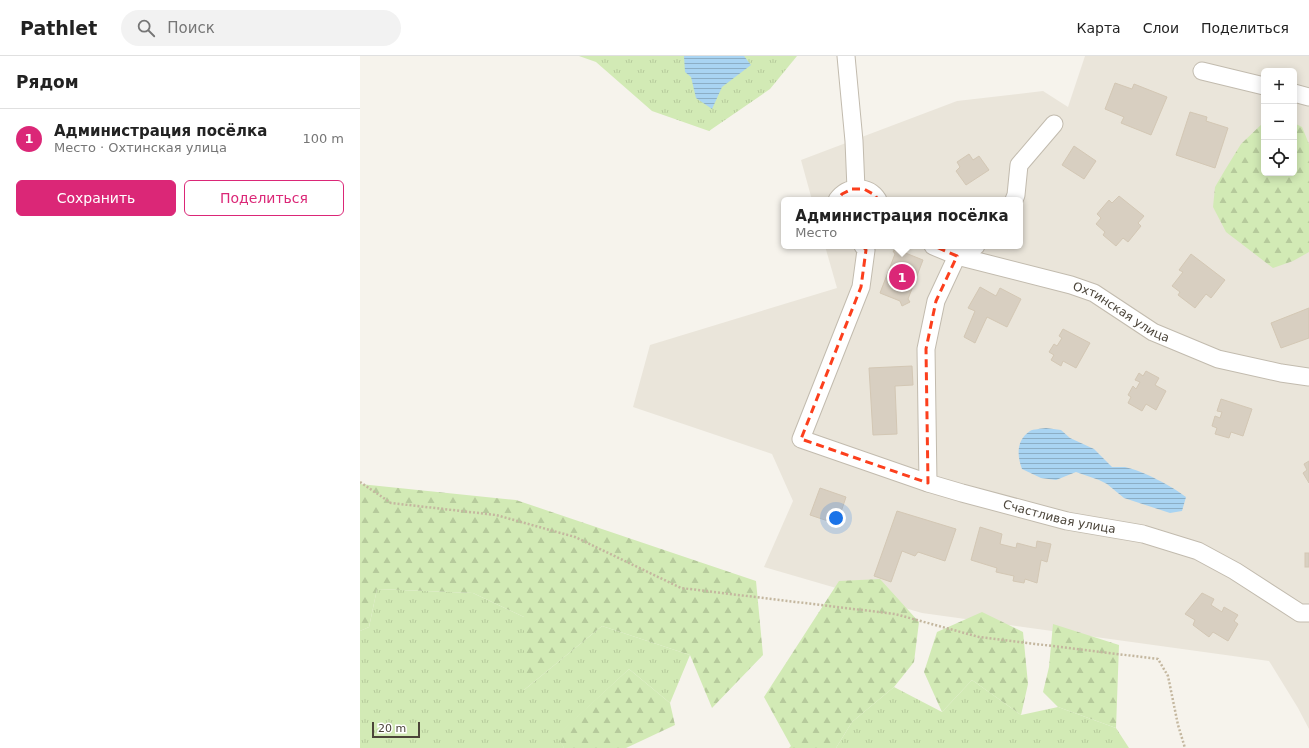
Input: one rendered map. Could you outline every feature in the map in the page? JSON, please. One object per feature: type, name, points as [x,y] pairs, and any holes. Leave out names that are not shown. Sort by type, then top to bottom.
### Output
[{"type":"street","points":[[846,56],[854,141],[856,189]]},
{"type":"street","points":[[1202,71],[1261,85]]},
{"type":"street","points":[[1297,94],[1309,97]]},
{"type":"street","points":[[1015,197],[1020,165],[1054,124]]},
{"type":"street","points":[[840,197],[852,189],[864,189],[876,197]]},
{"type":"street","name":"Счастливая улица","points":[[865,249],[861,287],[801,439],[928,483],[1067,521],[1142,534],[1198,551],[1235,571],[1300,613],[1309,613]]},
{"type":"street","name":"Охтинская улица","points":[[940,249],[958,256],[1071,285],[1094,293],[1152,332],[1218,359],[1281,373],[1309,377]]},
{"type":"street","points":[[928,483],[926,349],[936,301],[958,256],[971,249]]},
{"type":"path","points":[[360,482],[391,503],[496,515],[575,537],[681,588],[895,614],[980,637],[1158,659],[1168,676],[1178,725],[1185,748]]},
{"type":"highlighted area","points":[[852,189],[864,189],[875,195],[881,205],[880,223],[957,256],[936,301],[926,349],[928,483],[801,439],[861,287],[866,250],[856,238],[845,235],[836,227],[832,215],[834,204],[842,194]]},
{"type":"shaded area","points":[[1085,56],[1309,56],[1309,729],[1269,661],[922,613],[764,567],[793,501],[772,454],[633,407],[650,345],[837,288],[826,249],[1023,249],[1023,197],[811,197],[801,160],[957,101],[1043,91],[1068,107]]},
{"type":"green space","points":[[579,56],[797,56],[770,89],[709,131],[652,111],[596,62]]},
{"type":"green space","points":[[1297,124],[1302,127],[1309,144],[1309,252],[1293,261],[1273,268],[1226,232],[1213,207],[1215,187],[1241,144],[1261,125],[1261,176],[1297,176]]},
{"type":"green space","points":[[360,484],[516,500],[756,581],[763,655],[712,708],[690,655],[602,626],[524,690],[524,617],[473,593],[377,589],[369,627],[360,631]]},
{"type":"green space","points":[[880,579],[919,622],[914,662],[894,687],[852,722],[836,748],[789,748],[791,746],[764,697],[839,581]]},
{"type":"green space","points":[[377,589],[473,593],[524,617],[524,690],[602,626],[690,655],[670,703],[629,669],[558,735],[564,748],[360,748],[360,631],[369,627]]},
{"type":"green space","points":[[982,612],[1023,632],[1028,684],[1021,715],[972,680],[942,712],[924,672],[937,632]]},
{"type":"green space","points":[[1053,624],[1119,645],[1116,728],[1058,707],[1043,692],[1049,667]]},
{"type":"green space","points":[[629,669],[670,703],[675,725],[626,748],[564,748],[557,735]]},
{"type":"green space","points":[[972,680],[1021,715],[1058,707],[1116,728],[1129,748],[836,748],[852,722],[894,687],[942,712]]},
{"type":"water","points":[[684,56],[744,56],[751,65],[722,87],[712,109],[696,98],[691,77],[685,72]]},
{"type":"water","points":[[1046,428],[1061,430],[1070,438],[1094,449],[1112,467],[1125,467],[1132,469],[1149,475],[1173,488],[1186,497],[1182,511],[1170,513],[1124,498],[1107,484],[1076,472],[1056,480],[1041,478],[1022,469],[1019,459],[1019,448],[1022,439],[1031,430]]},
{"type":"building","points":[[1115,83],[1132,89],[1134,84],[1167,97],[1151,135],[1121,123],[1124,117],[1105,109]]},
{"type":"building","points":[[1190,112],[1207,117],[1206,121],[1228,128],[1215,168],[1176,155]]},
{"type":"building","points":[[1074,146],[1096,161],[1084,179],[1062,165]]},
{"type":"building","points":[[969,154],[973,160],[979,156],[989,170],[966,185],[956,171],[960,167],[957,162]]},
{"type":"building","points":[[1119,196],[1144,216],[1138,223],[1141,226],[1128,242],[1123,238],[1116,246],[1103,235],[1105,232],[1096,224],[1101,218],[1097,214],[1109,200],[1112,203]]},
{"type":"building","points":[[902,249],[903,252],[923,260],[908,299],[910,302],[902,306],[900,301],[880,293],[895,254],[893,251]]},
{"type":"building","points":[[1191,254],[1225,280],[1211,298],[1206,294],[1195,308],[1178,295],[1180,292],[1172,286],[1183,272],[1179,270]]},
{"type":"building","points":[[980,287],[996,296],[1000,288],[1021,299],[1007,327],[987,317],[975,343],[964,337],[975,311],[968,308]]},
{"type":"building","points":[[1309,308],[1309,338],[1281,348],[1271,323]]},
{"type":"building","points":[[1063,329],[1090,343],[1076,368],[1063,361],[1061,366],[1051,360],[1054,355],[1049,352],[1054,344],[1057,346],[1062,338],[1059,336]]},
{"type":"building","points":[[912,366],[913,385],[895,386],[897,434],[873,435],[869,368]]},
{"type":"building","points":[[1146,371],[1159,378],[1155,385],[1166,391],[1156,410],[1146,404],[1142,411],[1128,403],[1131,397],[1128,395],[1133,386],[1136,389],[1140,382],[1135,380],[1139,373],[1143,376]]},
{"type":"building","points":[[1221,399],[1252,409],[1243,436],[1231,432],[1229,438],[1215,434],[1217,428],[1212,426],[1215,416],[1220,418],[1222,412],[1217,411]]},
{"type":"building","points":[[1309,461],[1309,483],[1303,473],[1307,470],[1304,464]]},
{"type":"building","points":[[820,488],[846,497],[837,524],[810,515]]},
{"type":"building","points":[[897,511],[956,529],[945,561],[918,552],[915,556],[902,551],[891,582],[874,576]]},
{"type":"building","points":[[980,527],[1002,534],[1000,544],[1016,548],[1017,543],[1036,548],[1037,541],[1051,544],[1047,562],[1041,560],[1037,583],[1025,579],[1024,583],[1013,581],[1014,576],[996,572],[997,568],[971,560]]},
{"type":"building","points":[[1305,553],[1309,553],[1309,567],[1305,567]]},
{"type":"building","points":[[1202,593],[1214,599],[1211,605],[1222,612],[1224,607],[1238,615],[1234,621],[1238,624],[1228,641],[1213,632],[1209,637],[1193,625],[1195,620],[1185,614]]},
{"type":"place","name":"Администрация посёлка","points":[[902,277]]}]
